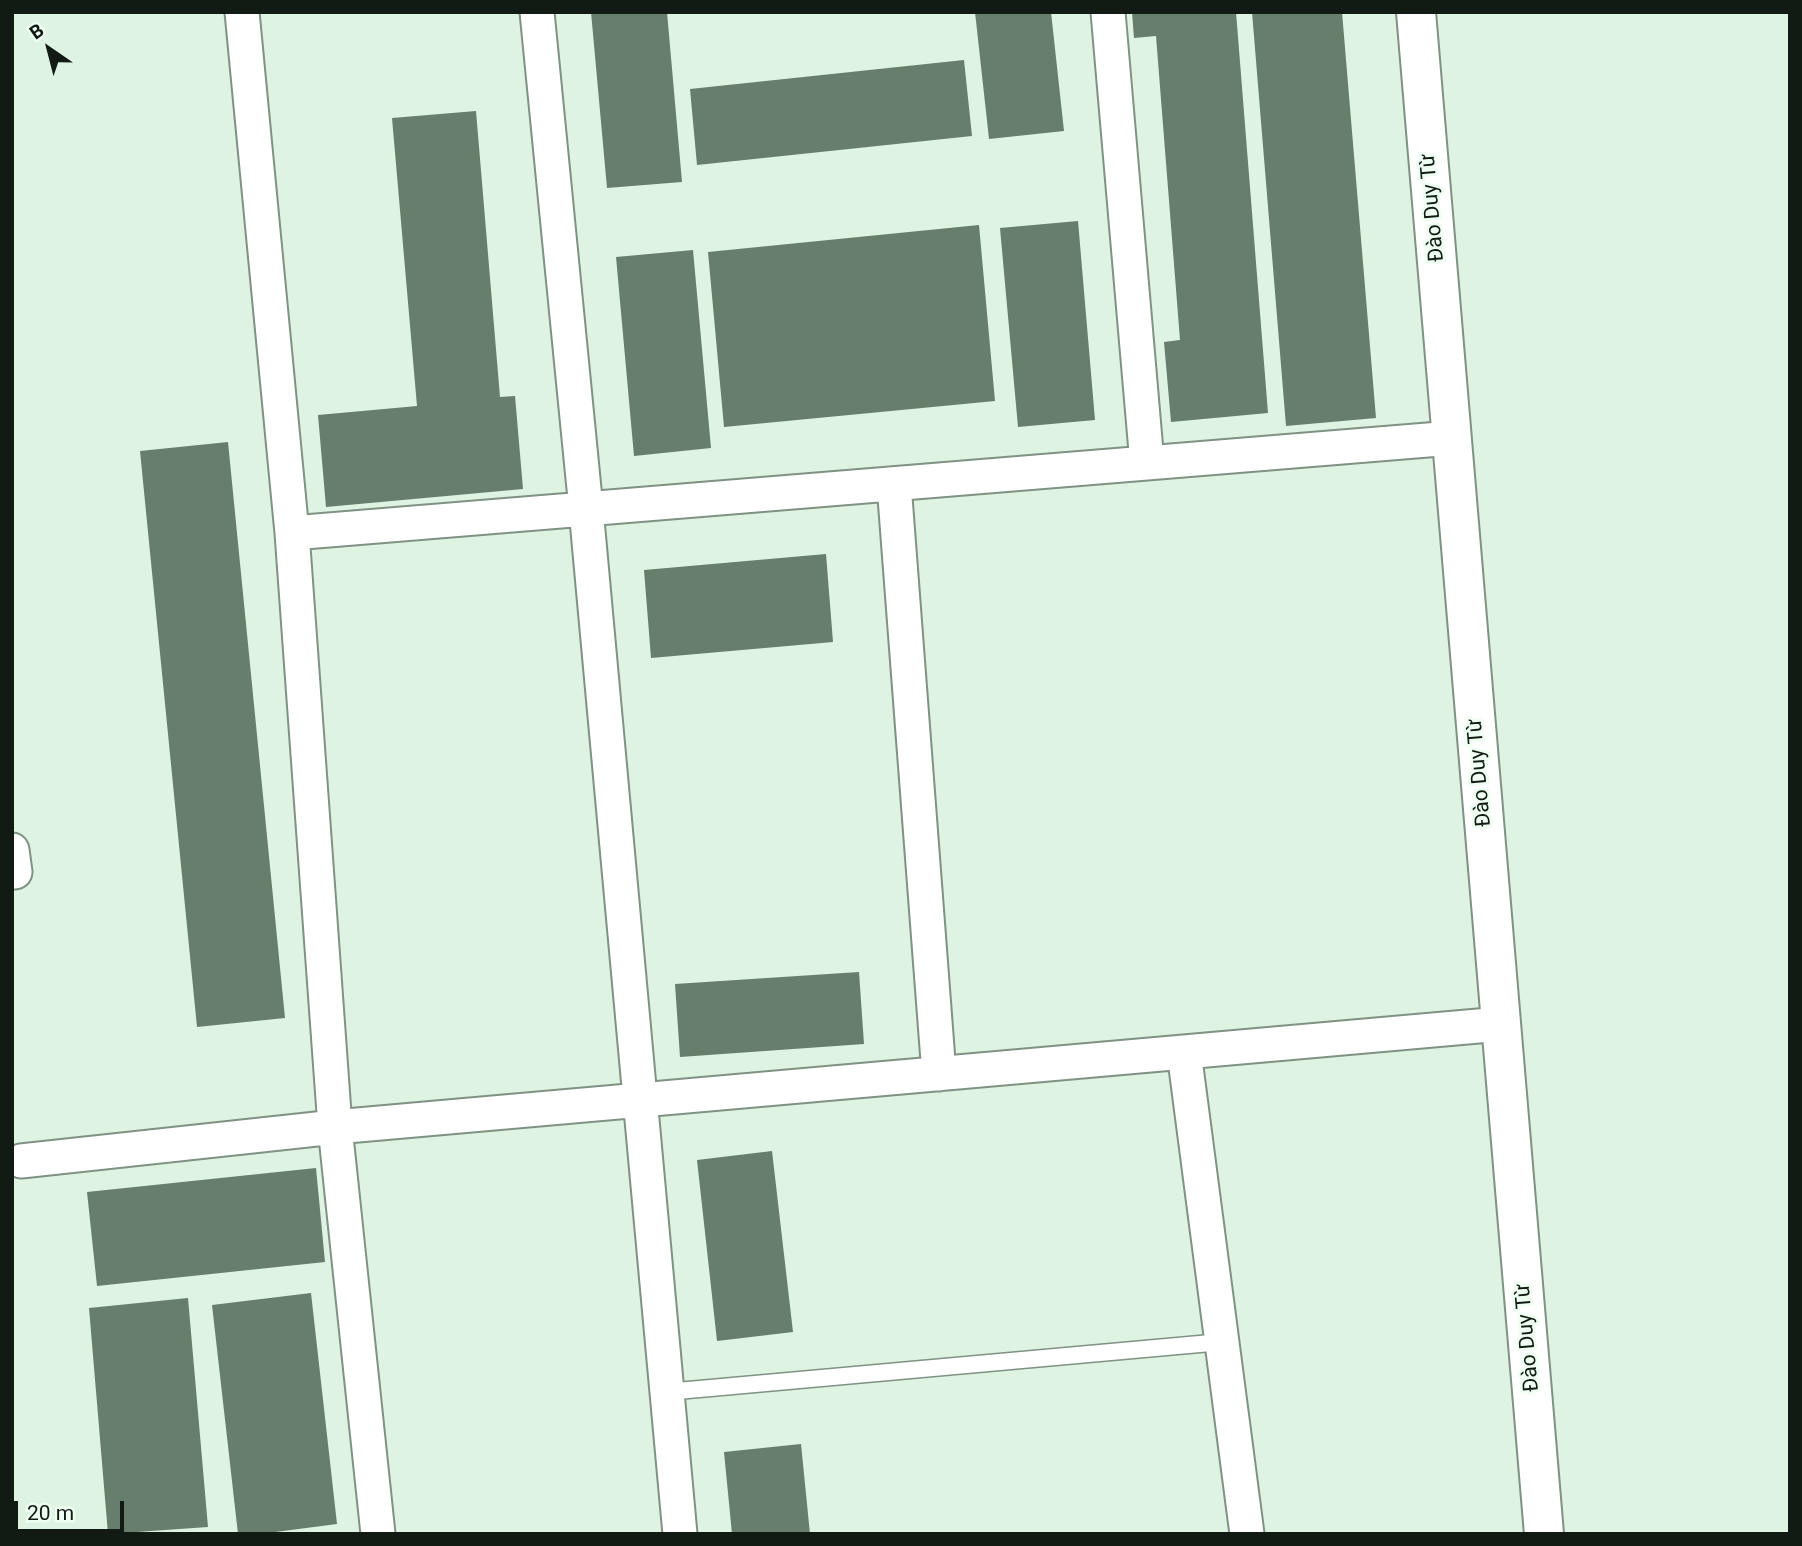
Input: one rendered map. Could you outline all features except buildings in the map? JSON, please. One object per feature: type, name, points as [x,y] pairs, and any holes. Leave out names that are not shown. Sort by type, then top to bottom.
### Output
[{"type":"street","points":[[242,12],[292,533],[335,1127],[378,1534]]},
{"type":"street","points":[[537,12],[586,509],[680,1534]]},
{"type":"street","points":[[1108,12],[1146,463]]},
{"type":"street","name":"Đào Duy Từ","points":[[1416,12],[1544,1534]]},
{"type":"street","points":[[292,533],[1452,438]]},
{"type":"street","points":[[894,484],[939,1074]]},
{"type":"street","points":[[21,1161],[335,1127],[1502,1024]]},
{"type":"street","points":[[1184,1052],[1247,1534]]},
{"type":"lane","points":[[667,1392],[1222,1342]]}]
